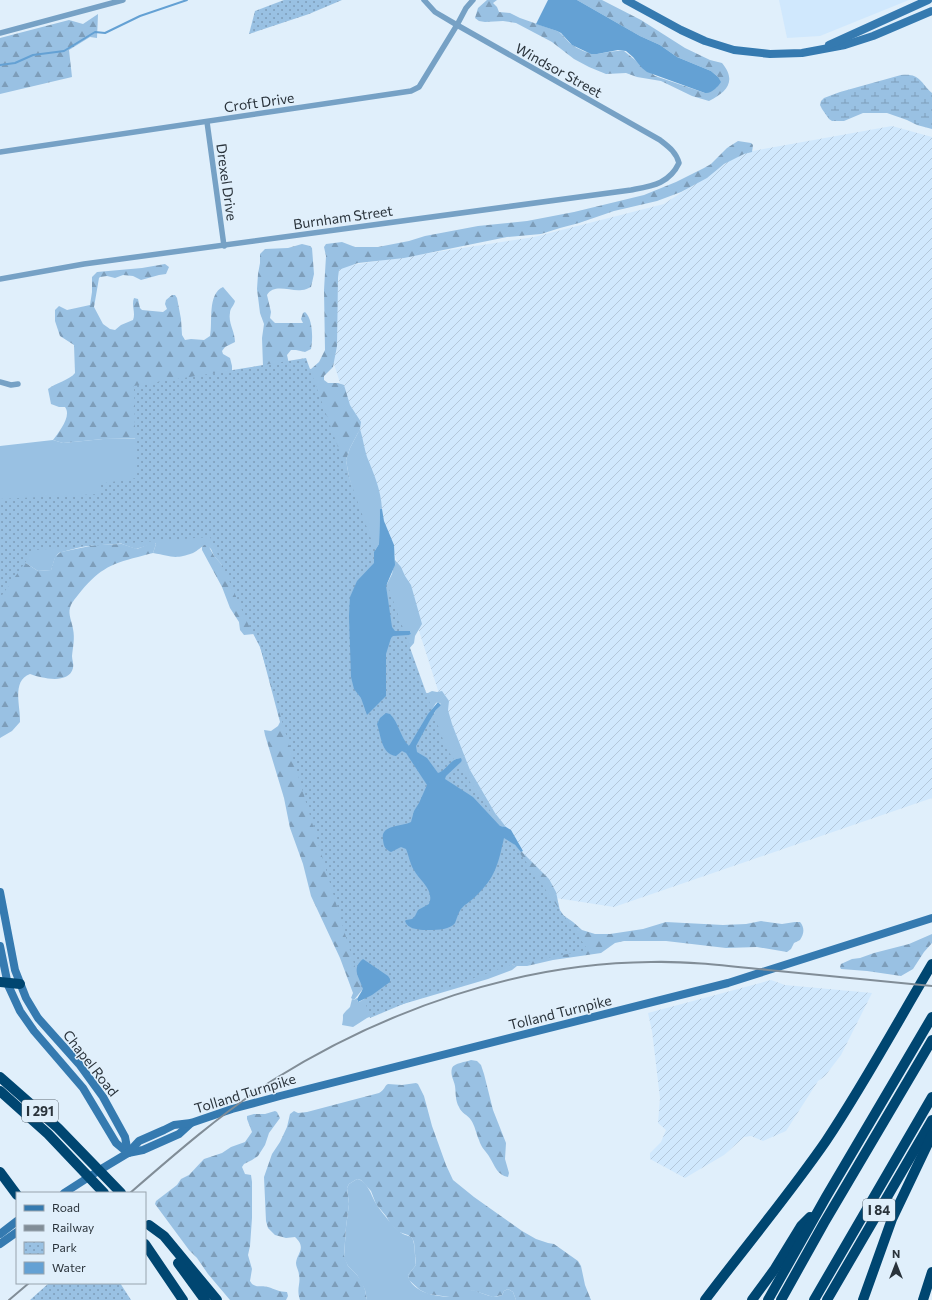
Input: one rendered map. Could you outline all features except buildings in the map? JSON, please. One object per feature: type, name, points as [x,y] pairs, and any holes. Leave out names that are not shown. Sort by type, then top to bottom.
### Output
[{"type":"highway","points":[[704,1300],[819,1150],[850,1102],[932,964]]},
{"type":"highway","points":[[4,983],[20,984]]},
{"type":"highway","points":[[768,1300],[819,1209],[932,1017]]},
{"type":"highway","points":[[781,1300],[831,1211],[932,1040]]},
{"type":"highway","name":"I 291","points":[[0,1077],[45,1115],[79,1148],[120,1192]]},
{"type":"highway","name":"I 291","points":[[0,1091],[68,1154],[103,1192]]},
{"type":"highway","points":[[814,1300],[932,1097]]},
{"type":"highway","name":"I 84","points":[[828,1300],[932,1120]]},
{"type":"highway","points":[[863,1300],[892,1219],[932,1135]]},
{"type":"highway","points":[[0,1172],[16,1194]]},
{"type":"highway","points":[[752,1300],[774,1270],[801,1226],[819,1209]]},
{"type":"highway","points":[[147,1223],[205,1300]]},
{"type":"highway","points":[[147,1223],[164,1236],[217,1300]]},
{"type":"highway","points":[[146,1245],[183,1300]]},
{"type":"highway","points":[[923,1300],[932,1272]]},
{"type":"main road","points":[[626,0],[693,36],[727,48],[748,52],[776,54],[802,52],[852,43],[932,11]]},
{"type":"main road","points":[[823,48],[928,0]]},
{"type":"main road","name":"Chapel Road","points":[[0,892],[14,962],[20,984],[29,1005],[38,1018],[79,1064],[98,1090],[126,1137],[128,1153]]},
{"type":"main road","name":"Tolland Turnpike","points":[[66,1192],[128,1153],[143,1150],[179,1134],[191,1123],[232,1109],[722,985],[932,918]]},
{"type":"main road","name":"Chapel Road","points":[[0,946],[4,983],[24,1018],[89,1096],[116,1143],[128,1153]]},
{"type":"main road","points":[[89,1096],[98,1090]]},
{"type":"main road","points":[[0,1234],[16,1222]]},
{"type":"main road","points":[[0,1244],[16,1233]]},
{"type":"street","points":[[0,33],[122,0]]},
{"type":"street","name":"Windsor Street","points":[[424,0],[435,12],[457,26],[660,140],[677,155],[679,163]]},
{"type":"street","name":"Croft Drive","points":[[0,152],[411,91],[419,87],[472,0]]},
{"type":"street","name":"Drexel Drive","points":[[206,122],[224,246]]},
{"type":"street","name":"Burnham Street","points":[[0,279],[84,264],[631,190],[657,184],[676,171],[679,163]]},
{"type":"street","points":[[0,382],[11,385],[18,384]]},
{"type":"shaded area","points":[[779,0],[909,0],[820,36],[787,38]]},
{"type":"shaded area","points":[[892,126],[932,137],[932,798],[614,907],[556,898],[465,775],[334,364],[339,267],[534,237],[664,204],[741,153]]},
{"type":"shaded area","points":[[771,980],[785,985],[872,993],[841,1055],[825,1076],[818,1081],[786,1131],[763,1141],[751,1136],[744,1137],[724,1155],[685,1178],[650,1159],[650,1153],[661,1142],[666,1130],[658,1123],[660,1098],[652,1031],[648,1013]]},
{"type":"green space","points":[[284,0],[342,0],[309,14],[249,34],[255,11]]},
{"type":"green space","points":[[487,0],[497,0],[493,3],[499,12],[510,13],[557,31],[576,48],[583,51],[597,54],[624,51],[655,76],[705,93],[717,87],[718,77],[711,71],[677,57],[660,45],[640,36],[577,0],[602,0],[641,20],[685,48],[710,60],[722,63],[729,75],[728,85],[721,94],[709,101],[692,96],[661,81],[637,77],[626,73],[606,74],[574,59],[552,42],[516,23],[503,21],[479,21],[475,18],[478,8]]},
{"type":"green space","points":[[98,14],[97,38],[90,37],[69,50],[72,77],[0,94],[0,38],[69,20],[83,24]]},
{"type":"green space","points":[[901,75],[912,75],[916,77],[932,93],[932,129],[917,125],[887,113],[863,113],[844,121],[832,121],[820,105],[824,98],[840,92]]},
{"type":"green space","points":[[738,141],[751,143],[753,145],[752,152],[744,154],[724,164],[707,178],[681,192],[657,201],[614,211],[541,234],[507,237],[404,258],[358,263],[339,270],[337,346],[333,367],[324,376],[324,380],[328,383],[338,383],[344,385],[350,405],[361,422],[360,429],[350,448],[346,460],[349,477],[355,495],[162,438],[103,439],[63,443],[53,440],[64,424],[67,411],[65,407],[59,407],[51,404],[48,389],[70,378],[75,373],[74,345],[60,336],[55,321],[55,310],[59,306],[67,310],[90,305],[92,277],[97,272],[142,268],[165,264],[169,267],[166,274],[141,280],[133,276],[123,275],[115,278],[107,276],[100,277],[94,307],[103,324],[110,329],[115,330],[121,325],[133,320],[134,298],[138,299],[142,310],[163,312],[167,309],[165,304],[166,300],[172,295],[175,295],[177,298],[181,319],[182,335],[185,340],[204,340],[210,336],[213,302],[218,291],[223,287],[235,301],[230,317],[235,342],[225,347],[222,351],[223,354],[230,358],[232,372],[263,366],[262,338],[264,324],[260,313],[257,289],[260,254],[265,249],[288,248],[302,244],[310,246],[312,248],[314,274],[311,287],[304,290],[274,289],[267,295],[271,312],[270,318],[275,323],[303,323],[301,319],[303,313],[305,312],[308,315],[312,329],[311,349],[305,352],[291,350],[287,355],[289,364],[311,369],[319,362],[325,350],[324,290],[326,256],[324,247],[326,244],[342,242],[355,247],[378,247],[478,226],[527,221],[574,212],[644,195],[676,182],[711,164],[727,148]]},
{"type":"green space","points":[[306,358],[446,748],[588,950],[510,965],[408,1002],[370,1018],[260,647],[248,624],[210,537],[34,550],[0,598],[0,499],[99,494],[99,484],[136,478],[134,386]]},
{"type":"green space","points":[[360,429],[367,457],[379,489],[382,509],[380,510],[379,544],[374,552],[374,563],[357,581],[350,597],[349,616],[351,677],[354,689],[360,697],[367,715],[369,715],[386,696],[386,654],[391,638],[411,634],[410,631],[398,631],[394,630],[392,627],[386,586],[392,574],[395,560],[401,567],[411,585],[422,624],[415,636],[414,643],[408,650],[408,673],[400,685],[398,694],[442,691],[449,701],[448,710],[452,724],[470,770],[495,813],[506,827],[500,826],[473,797],[445,779],[462,760],[461,758],[454,760],[438,773],[427,758],[416,752],[417,746],[436,710],[441,704],[438,702],[436,703],[409,746],[403,739],[395,720],[386,713],[380,718],[377,724],[383,744],[392,755],[397,756],[402,751],[406,753],[427,785],[414,811],[411,822],[386,829],[382,837],[373,836],[378,850],[380,863],[395,904],[399,925],[412,949],[414,958],[426,969],[451,973],[459,969],[460,966],[449,952],[444,929],[454,924],[460,910],[475,897],[478,909],[506,952],[510,962],[517,966],[512,970],[488,979],[393,1007],[367,1018],[353,1027],[342,1025],[343,1014],[350,1007],[352,999],[354,1000],[357,998],[357,1001],[359,1002],[378,991],[390,982],[388,976],[391,971],[386,947],[350,831],[344,820],[331,770],[318,750],[315,739],[305,721],[298,700],[290,685],[286,666],[276,645],[262,628],[249,619],[224,567],[214,556],[211,549],[206,545],[193,553],[173,557],[153,553],[155,543],[136,549],[122,544],[120,540],[116,540],[59,553],[51,570],[38,571],[24,562],[10,561],[0,555],[0,446],[53,440],[63,443],[103,439],[200,438],[250,430],[260,431],[265,435],[275,450],[285,469],[299,513],[314,543],[317,554],[322,561],[325,571],[332,573],[345,562],[350,553],[355,497],[346,460],[350,448]]},
{"type":"green space","points":[[154,542],[156,544],[153,553],[119,563],[104,570],[91,580],[74,600],[71,604],[70,610],[74,636],[72,656],[73,668],[66,677],[61,678],[54,679],[30,674],[24,677],[19,688],[18,695],[20,722],[12,731],[0,738],[0,555],[24,562],[38,571],[51,570],[55,557],[61,552],[95,545],[122,544],[137,549]]},
{"type":"green space","points":[[204,545],[208,545],[214,556],[224,567],[258,625],[362,986],[362,990],[354,1000],[351,998],[353,993],[340,958],[311,896],[303,864],[290,828],[284,798],[265,735],[264,730],[271,731],[278,726],[280,722],[260,646],[254,634],[244,635],[240,630],[239,622],[230,608],[222,587],[202,550]]},
{"type":"green space","points":[[505,838],[515,845],[549,879],[556,892],[560,911],[582,930],[595,934],[610,934],[643,929],[666,922],[723,925],[746,924],[761,921],[782,924],[800,922],[803,929],[802,936],[800,940],[794,943],[791,949],[787,952],[757,947],[726,948],[666,941],[624,941],[615,943],[601,953],[553,960],[527,966],[515,966],[510,962]]},
{"type":"green space","points":[[932,934],[932,943],[913,969],[901,976],[841,969],[840,967],[841,964],[852,959],[909,944]]},
{"type":"green space","points":[[471,1060],[477,1061],[481,1065],[493,1110],[506,1143],[505,1159],[509,1173],[508,1177],[504,1176],[497,1170],[481,1145],[470,1118],[461,1111],[457,1102],[452,1068],[453,1066]]},
{"type":"green space","points":[[416,1083],[424,1096],[432,1126],[453,1180],[522,1231],[536,1239],[554,1244],[578,1261],[581,1266],[585,1285],[591,1300],[516,1300],[513,1292],[508,1289],[504,1291],[502,1295],[493,1297],[472,1290],[464,1296],[457,1298],[428,1294],[420,1290],[409,1280],[408,1275],[416,1265],[414,1242],[412,1238],[399,1232],[390,1223],[376,1204],[371,1191],[361,1180],[357,1179],[349,1184],[347,1188],[349,1204],[344,1256],[348,1266],[362,1282],[367,1300],[300,1300],[298,1292],[299,1272],[296,1266],[301,1247],[299,1241],[295,1237],[286,1238],[275,1235],[268,1228],[266,1221],[264,1177],[272,1154],[287,1127],[290,1114],[294,1111],[298,1113],[307,1112],[379,1093],[388,1084],[402,1085]]},
{"type":"green space","points":[[275,1111],[280,1118],[269,1133],[265,1145],[258,1156],[244,1164],[242,1167],[245,1174],[251,1175],[252,1182],[252,1218],[248,1255],[252,1269],[250,1281],[252,1284],[287,1292],[288,1296],[286,1300],[230,1300],[189,1250],[155,1204],[156,1201],[177,1185],[181,1179],[189,1175],[204,1159],[222,1153],[231,1147],[245,1142],[252,1132],[247,1116]]},
{"type":"green space","points":[[357,1179],[361,1180],[367,1186],[379,1208],[393,1225],[404,1235],[412,1238],[416,1265],[408,1275],[411,1282],[416,1287],[431,1294],[449,1297],[464,1295],[472,1290],[489,1296],[496,1296],[502,1295],[504,1291],[508,1289],[513,1292],[516,1300],[367,1300],[365,1290],[361,1282],[357,1275],[348,1266],[344,1258],[349,1204],[347,1188],[349,1184]]},
{"type":"green space","points":[[48,1284],[121,1284],[131,1300],[30,1300]]},
{"type":"water","points":[[548,0],[577,0],[640,36],[660,45],[677,57],[711,71],[721,82],[712,91],[705,93],[647,72],[626,51],[618,50],[591,54],[572,45],[561,33],[536,24]]},
{"type":"water","points":[[380,509],[382,509],[384,521],[394,545],[395,565],[386,586],[392,627],[395,631],[410,631],[411,634],[393,636],[391,638],[386,654],[386,696],[367,715],[361,698],[354,689],[351,677],[349,616],[350,597],[357,581],[374,563],[374,552],[379,544]]},
{"type":"water","points":[[438,702],[441,705],[436,710],[416,746],[417,752],[427,758],[438,773],[454,760],[461,758],[461,762],[446,776],[445,779],[473,797],[500,826],[511,830],[523,851],[521,852],[515,845],[504,838],[498,863],[488,883],[461,909],[455,923],[445,929],[423,930],[408,926],[405,921],[412,919],[418,910],[429,904],[430,894],[426,886],[416,874],[406,849],[401,847],[391,852],[389,851],[384,846],[383,835],[385,831],[392,827],[411,822],[414,811],[427,785],[406,753],[402,751],[396,756],[387,752],[382,743],[377,724],[380,718],[386,713],[390,714],[409,746],[428,714]]},
{"type":"water","points":[[363,959],[388,976],[390,982],[372,995],[358,1002],[357,999],[363,989],[357,973],[357,966]]},
{"type":"waterway","points":[[0,65],[15,63],[33,55],[64,51],[95,32],[105,33],[140,16],[187,0]]},
{"type":"railway","points":[[131,1192],[217,1120],[273,1080],[316,1055],[361,1032],[407,1012],[454,995],[502,981],[552,971],[601,964],[666,962],[724,965],[932,986]]},
{"type":"railway","points":[[9,1300],[28,1284]]}]
